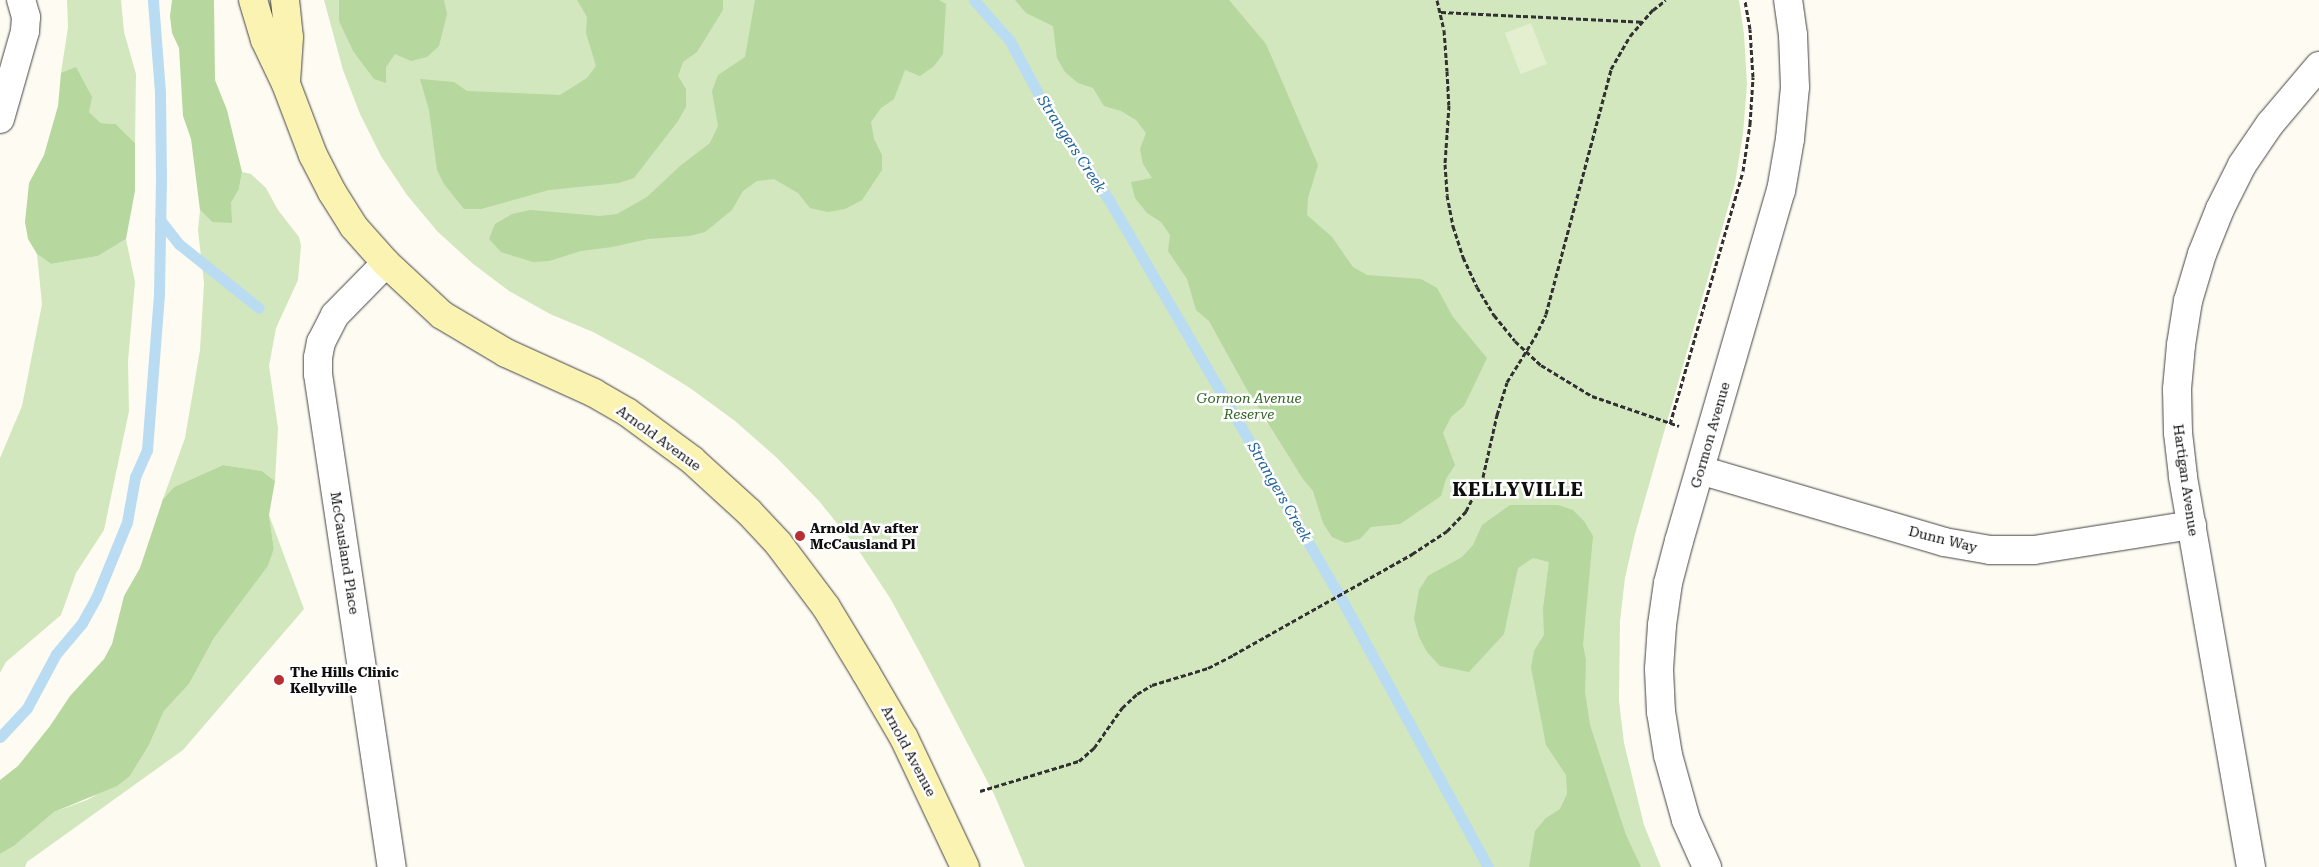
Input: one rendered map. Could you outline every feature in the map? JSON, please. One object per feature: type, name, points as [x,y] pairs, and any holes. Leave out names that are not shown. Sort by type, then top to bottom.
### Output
[{"type":"street","points":[[0,119],[25,31],[26,17],[22,0]]},
{"type":"street","name":"Arnold Avenue","points":[[253,0],[265,40],[286,84],[312,155],[354,227],[386,263],[424,300],[474,336],[506,353],[594,393],[627,412],[692,460],[749,512],[778,543],[826,607],[866,672],[904,738],[965,867]]},
{"type":"street","name":"Arnold Avenue","points":[[286,0],[289,37],[286,84]]},
{"type":"street","name":"Gormon Avenue","points":[[1707,867],[1686,820],[1671,771],[1661,712],[1659,669],[1662,625],[1668,583],[1784,174],[1790,139],[1795,87],[1793,35],[1788,0]]},
{"type":"street","name":"Hartigan Avenue","points":[[2251,867],[2192,525],[2178,433],[2177,389],[2181,345],[2191,292],[2202,254],[2220,209],[2242,165],[2270,124],[2319,66]]},
{"type":"street","name":"McCausland Place","points":[[386,263],[335,315],[321,342],[318,374],[392,867]]},
{"type":"street","name":"Dunn Way","points":[[1700,470],[1944,542],[1990,550],[2034,550],[2192,525]]},
{"type":"path","points":[[1438,0],[1441,12],[1448,96],[1446,171],[1453,226],[1463,257],[1477,287],[1494,315],[1515,341],[1542,365],[1592,396],[1680,426]]},
{"type":"path","points":[[980,791],[1079,761],[1094,748],[1122,708],[1137,694],[1152,685],[1208,668],[1412,554],[1447,530],[1466,511],[1477,492],[1489,456],[1500,401],[1515,367],[1527,351],[1546,314],[1607,81],[1623,47],[1642,22],[1666,0]]},
{"type":"path","points":[[1670,424],[1743,171],[1750,124],[1752,77],[1750,29],[1746,0]]},
{"type":"path","points":[[1441,12],[1642,22]]},
{"type":"green space","points":[[67,0],[121,0],[124,32],[136,74],[135,143],[116,124],[101,123],[89,112],[61,73],[68,27]]},
{"type":"green space","points":[[172,0],[214,0],[215,80],[227,110],[242,172],[239,189],[231,203],[232,223],[212,222],[200,210],[191,139],[183,116],[179,48],[172,33],[170,16]]},
{"type":"green space","name":"Gormon Avenue Reserve","points":[[324,0],[1739,0],[1744,34],[1747,84],[1743,134],[1735,183],[1635,534],[1625,578],[1620,621],[1619,701],[1624,743],[1644,825],[1661,867],[1025,867],[994,794],[890,598],[857,548],[819,501],[777,458],[735,421],[690,388],[643,359],[593,332],[550,314],[509,291],[472,263],[437,231],[407,195],[381,156],[360,114],[343,70]]},
{"type":"green space","points":[[339,0],[444,0],[447,14],[439,46],[427,57],[411,61],[395,54],[386,67],[386,83],[374,79],[353,51],[339,21]]},
{"type":"green space","points":[[577,0],[723,0],[723,10],[697,52],[683,62],[678,76],[686,89],[686,107],[678,121],[634,178],[619,183],[549,190],[481,209],[464,209],[444,184],[437,170],[429,110],[420,79],[454,82],[467,91],[560,95],[587,78],[596,66],[586,33],[587,17]]},
{"type":"green space","points":[[755,0],[939,0],[946,4],[943,54],[934,66],[920,76],[905,70],[894,99],[881,108],[871,122],[874,139],[882,155],[882,170],[862,200],[845,209],[828,212],[810,208],[798,193],[774,179],[757,181],[743,191],[732,210],[705,232],[689,236],[648,239],[612,247],[581,251],[549,261],[533,262],[501,252],[489,239],[495,224],[512,214],[530,210],[600,216],[617,214],[647,197],[680,166],[710,143],[718,126],[712,91],[718,75],[745,57]]},
{"type":"green space","points":[[1015,0],[1229,0],[1266,44],[1318,165],[1308,198],[1307,215],[1332,237],[1353,267],[1367,275],[1421,279],[1437,288],[1453,317],[1487,358],[1464,406],[1451,417],[1443,433],[1455,465],[1446,479],[1441,496],[1400,524],[1371,527],[1360,539],[1346,543],[1332,537],[1323,523],[1313,491],[1303,479],[1246,388],[1209,321],[1196,310],[1187,279],[1168,251],[1170,235],[1161,222],[1147,213],[1135,198],[1131,182],[1152,178],[1143,164],[1140,149],[1146,133],[1136,120],[1121,111],[1104,106],[1093,88],[1078,83],[1065,72],[1057,58],[1053,26],[1026,13]]},
{"type":"green space","points":[[1531,23],[1547,64],[1521,74],[1505,33]]},
{"type":"green space","points":[[76,67],[92,97],[89,112],[101,123],[116,124],[135,143],[135,191],[126,239],[98,256],[51,264],[37,254],[28,239],[25,222],[29,183],[44,155],[58,106],[61,73]]},
{"type":"green space","points":[[242,172],[251,174],[266,188],[278,210],[299,237],[301,246],[298,280],[276,328],[269,366],[278,428],[275,481],[262,471],[223,465],[174,487],[163,499],[185,438],[200,350],[204,283],[198,230],[200,210],[212,222],[231,203],[239,189]]},
{"type":"green space","points":[[126,239],[135,282],[128,361],[129,411],[104,530],[76,573],[61,615],[6,662],[0,673],[0,458],[22,406],[42,304],[37,254],[51,264],[98,256]]},
{"type":"green space","points":[[223,465],[262,471],[275,481],[269,515],[274,549],[268,566],[214,638],[189,684],[164,711],[149,745],[130,776],[117,786],[54,812],[14,846],[0,854],[0,780],[18,766],[50,726],[70,696],[104,659],[112,644],[124,596],[140,568],[163,499],[174,487]]},
{"type":"green space","points":[[1510,505],[1558,505],[1573,510],[1584,521],[1593,536],[1583,645],[1586,660],[1585,692],[1590,725],[1626,835],[1641,867],[1529,867],[1535,831],[1546,818],[1560,809],[1567,794],[1566,775],[1546,745],[1531,667],[1534,651],[1544,635],[1543,609],[1549,562],[1533,558],[1518,568],[1504,634],[1469,672],[1440,666],[1427,652],[1419,637],[1414,619],[1419,590],[1428,576],[1462,557],[1473,545],[1482,525]]},
{"type":"green space","points":[[269,515],[304,609],[183,750],[27,862],[25,867],[0,867],[0,854],[14,846],[54,812],[87,800],[130,776],[149,745],[164,711],[189,684],[214,638],[268,566],[274,549]]},
{"type":"waterway","points":[[0,737],[27,708],[56,654],[82,623],[96,598],[127,522],[135,477],[147,450],[159,293],[161,177],[160,92],[153,0]]},
{"type":"waterway","name":"Strangers Creek","points":[[974,0],[1010,41],[1046,108],[1109,200],[1337,591],[1488,867]]},
{"type":"waterway","points":[[160,220],[179,244],[259,308]]},
{"type":"place","name":"Arnold Av after McCausland Pl","points":[[800,536]]},
{"type":"place","name":"The Hills Clinic Kellyville","points":[[279,680]]},
{"type":"district","name":"KELLYVILLE","points":[[1518,490]]}]
